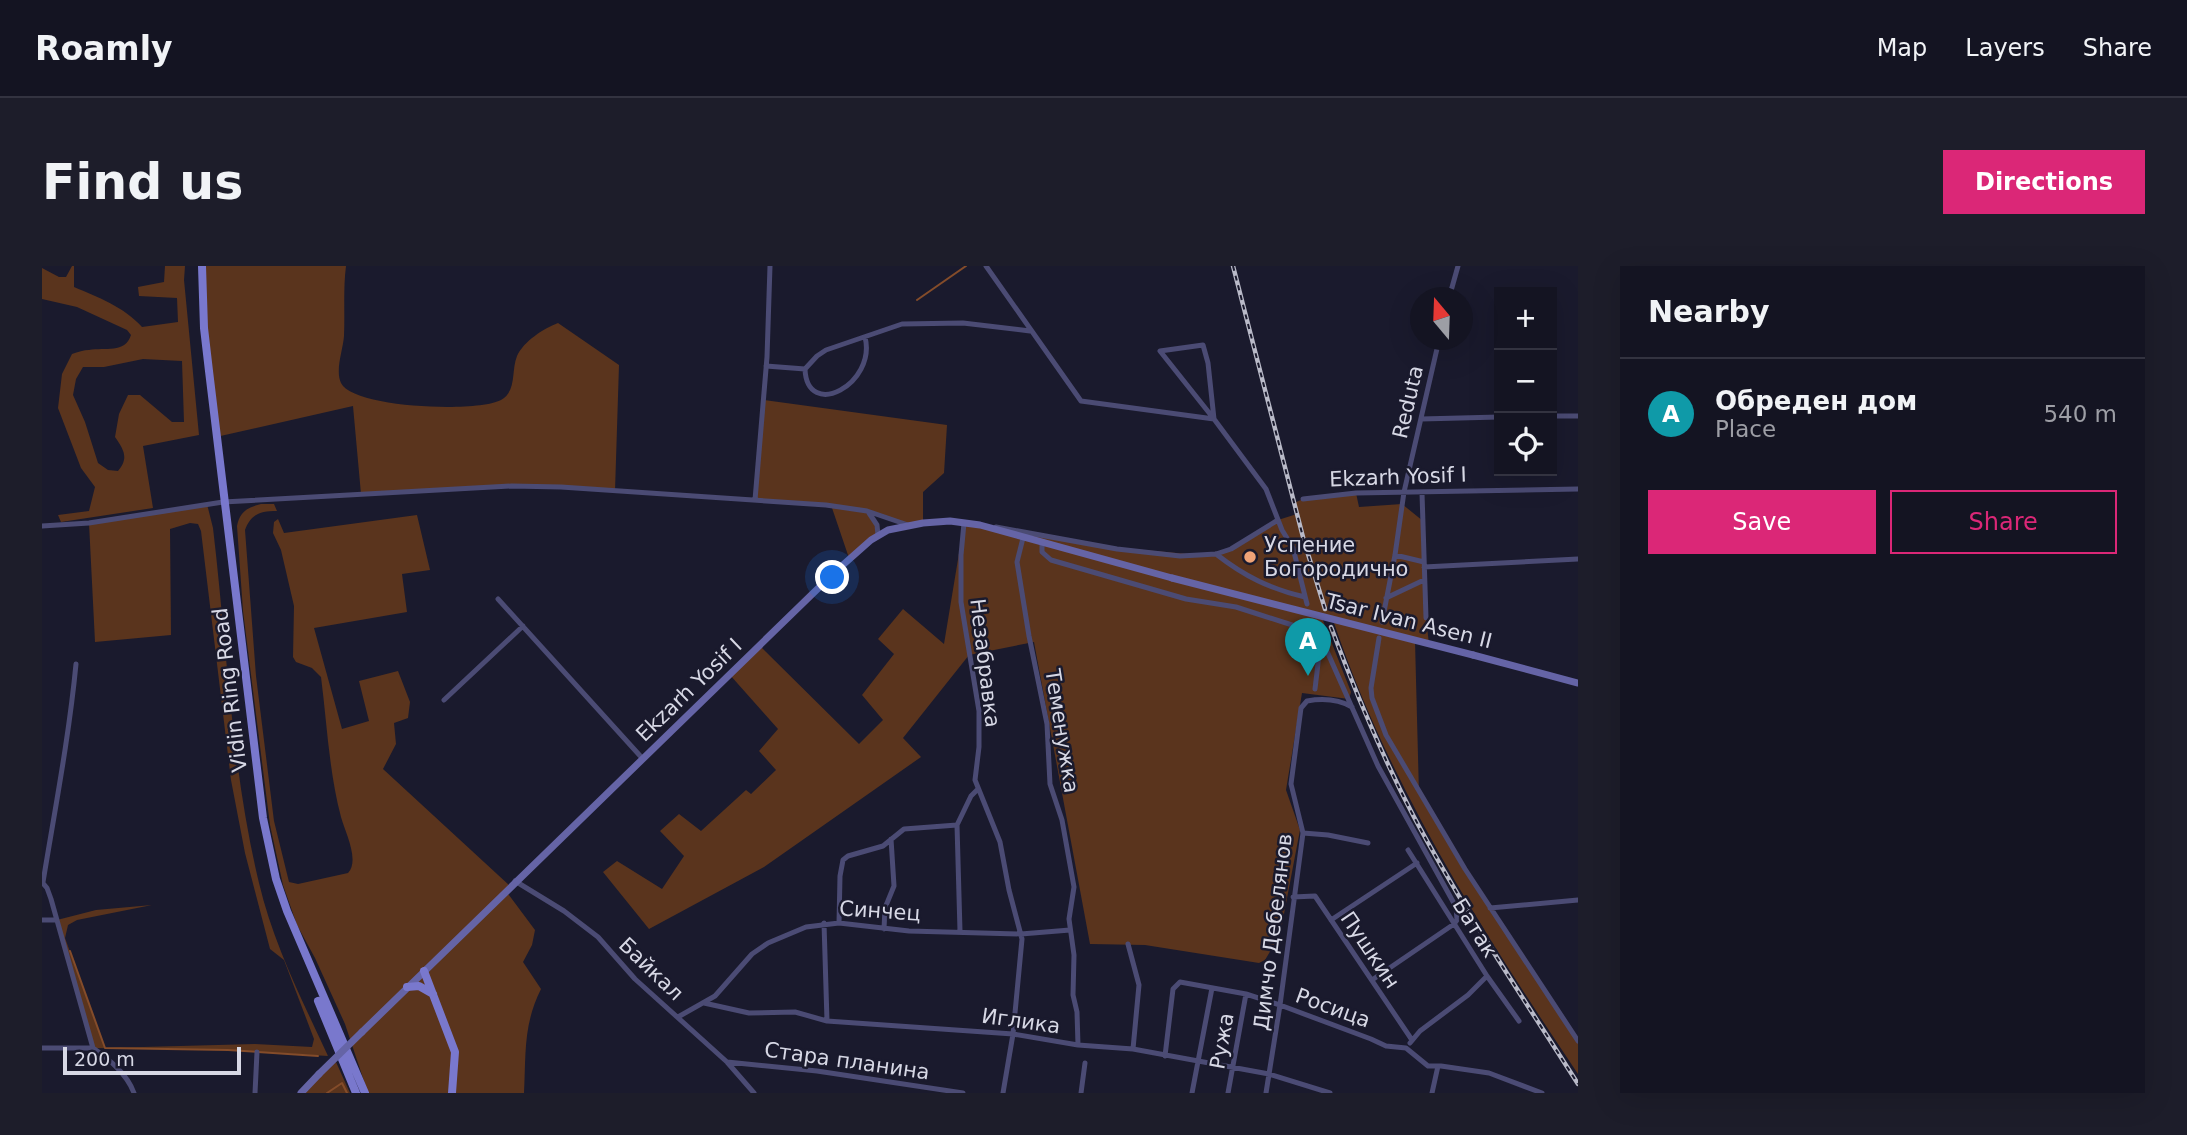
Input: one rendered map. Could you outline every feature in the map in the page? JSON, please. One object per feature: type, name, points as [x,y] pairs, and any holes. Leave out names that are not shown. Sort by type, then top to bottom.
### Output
[{"type":"main road","name":"Vidin Ring Road","points":[[202,266],[204,328],[223,502],[263,818],[276,879],[296,936],[365,1093]]},
{"type":"main road","name":"Ekzarh Yosif I","points":[[301,1093],[515,881],[843,564],[878,535],[908,525],[936,522],[980,525],[1025,538]]},
{"type":"main road","name":"Tsar Ivan Asen II","points":[[1025,538],[1578,683]]},
{"type":"main road","points":[[296,936],[302,962],[356,1093]]},
{"type":"main road","points":[[424,971],[455,1052],[455,1079],[451,1093]]},
{"type":"main road","points":[[314,978],[324,992],[370,1093]]},
{"type":"main road","points":[[407,987],[419,986],[433,994]]},
{"type":"street","points":[[755,500],[766,366],[770,266]]},
{"type":"street","points":[[986,266],[1082,401],[1214,419]]},
{"type":"street","points":[[1452,287],[1458,266]]},
{"type":"street","points":[[805,369],[817,356],[902,324],[963,323],[1030,331]]},
{"type":"street","points":[[805,369],[807,381],[816,391],[828,394],[844,389],[851,384],[863,363],[867,352],[866,337]]},
{"type":"street","points":[[1214,419],[1208,363],[1203,345],[1160,351],[1266,489],[1293,548],[1306,600],[1260,583],[1216,554]]},
{"type":"street","name":"Reduta","points":[[1382,622],[1404,492],[1437,350]]},
{"type":"street","points":[[766,366],[805,369]]},
{"type":"street","points":[[1557,416],[1578,416]]},
{"type":"street","points":[[1421,419],[1494,417]]},
{"type":"street","points":[[42,526],[89,523],[223,502],[512,486],[826,505],[867,511],[908,525]]},
{"type":"street","name":"Ekzarh Yosif I","points":[[1303,499],[1356,493],[1578,489]]},
{"type":"street","points":[[1422,493],[1426,618]]},
{"type":"street","points":[[867,511],[873,517],[878,535]]},
{"type":"street","name":"Ekzarh Yosif I","points":[[980,525],[1005,527],[1116,549],[1180,556],[1216,554],[1231,549],[1278,520]]},
{"type":"street","name":"Незабравка","points":[[964,523],[961,602],[979,711],[979,747],[975,771],[978,789],[1000,842],[1021,934],[1022,957],[1003,1093]]},
{"type":"street","name":"Теменужка","points":[[1025,538],[1017,562],[1047,724],[1050,784],[1062,820],[1074,887],[1069,919],[1074,955],[1073,995],[1077,1012],[1078,1045]]},
{"type":"street","points":[[1042,543],[1042,552],[1051,560],[1186,599],[1236,607],[1309,629],[1321,638]]},
{"type":"street","points":[[1116,549],[1116,563]]},
{"type":"street","points":[[1395,555],[1424,565],[1578,559]]},
{"type":"street","points":[[1386,598],[1424,580]]},
{"type":"street","points":[[498,599],[643,758]]},
{"type":"street","points":[[1314,622],[1378,766],[1401,812],[1456,907],[1457,920],[1454,925],[1372,980]]},
{"type":"street","points":[[444,700],[523,626]]},
{"type":"street","points":[[1315,689],[1321,638]]},
{"type":"street","points":[[1379,638],[1371,688],[1382,725],[1399,760],[1490,908],[1578,1041]]},
{"type":"street","points":[[76,664],[68,739],[42,882],[47,888],[57,920],[93,1048]]},
{"type":"street","name":"Димчо Дебелянов","points":[[1266,1093],[1303,833],[1291,784],[1301,708],[1307,701],[1327,699],[1352,707]]},
{"type":"street","points":[[960,931],[957,825],[971,796],[978,789]]},
{"type":"street","points":[[839,923],[840,876],[844,860],[848,856],[883,846],[904,829],[957,825]]},
{"type":"street","points":[[1303,833],[1368,843]]},
{"type":"street","points":[[884,929],[885,908],[894,886],[891,839]]},
{"type":"street","name":"Батак","points":[[1408,850],[1518,1021]]},
{"type":"street","points":[[1331,920],[1417,863]]},
{"type":"street","name":"Байкал","points":[[515,881],[564,911],[598,937],[635,979],[727,1062],[754,1093]]},
{"type":"street","name":"Пушкин","points":[[1293,897],[1315,896],[1412,1040]]},
{"type":"street","points":[[1490,908],[1578,901]]},
{"type":"street","points":[[42,920],[57,920]]},
{"type":"street","points":[[824,923],[827,1021]]},
{"type":"street","name":"Синчец","points":[[678,1017],[721,990],[752,954],[768,943],[787,933],[824,923],[884,929],[1021,934],[1070,930]]},
{"type":"street","points":[[1128,944],[1139,985],[1133,1049]]},
{"type":"street","points":[[1406,1048],[1420,1031],[1460,1002],[1487,976]]},
{"type":"street","name":"Росица","points":[[1165,1056],[1175,985],[1180,982],[1246,994],[1386,1046],[1406,1048],[1428,1066],[1501,1076],[1542,1093]]},
{"type":"street","points":[[1192,1093],[1212,988]]},
{"type":"street","name":"Ружа","points":[[1228,1093],[1246,994]]},
{"type":"street","name":"Иглика","points":[[704,1003],[749,1013],[795,1012],[827,1021],[1013,1034],[1078,1045],[1133,1049],[1269,1074],[1328,1093]]},
{"type":"street","points":[[42,1048],[93,1048],[127,1078],[134,1093]]},
{"type":"street","points":[[255,1093],[257,1052]]},
{"type":"street","name":"Стара планина","points":[[727,1062],[817,1071],[963,1093]]},
{"type":"street","points":[[1081,1093],[1085,1063]]},
{"type":"street","points":[[1432,1093],[1438,1066]]},
{"type":"shaded area","points":[[74,266],[74,287],[119,308],[142,327],[178,322],[177,298],[139,296],[138,287],[164,282],[165,266],[185,266],[184,280],[199,435],[143,446],[153,508],[61,522],[58,515],[89,511],[95,487],[81,468],[58,408],[62,374],[72,354],[119,347],[128,341],[131,335],[127,330],[77,307],[42,299],[42,268],[59,277],[66,277]],"holes":[[[143,359],[182,361],[184,422],[172,422],[140,395],[128,395],[119,414],[115,437],[123,450],[123,462],[118,471],[108,470],[98,463],[73,395],[76,379],[83,367],[104,367]]]},
{"type":"shaded area","points":[[202,266],[346,266],[344,336],[339,378],[350,391],[391,403],[443,407],[488,404],[501,400],[512,386],[515,362],[524,345],[534,336],[558,323],[619,365],[615,491],[512,486],[361,494],[353,406],[216,437]]},
{"type":"shaded area","points":[[764,400],[947,425],[944,473],[923,492],[923,523],[908,525],[869,512],[878,535],[849,558],[831,505],[755,500]]},
{"type":"shaded area","points":[[1356,493],[1359,507],[1402,504],[1423,521],[1429,644],[1415,641],[1419,794],[1578,1041],[1578,1074],[1473,911],[1409,798],[1355,681],[1333,620],[1322,618],[1351,692],[1349,699],[1302,693],[1286,790],[1300,830],[1280,935],[1265,960],[1259,963],[1145,945],[1090,944],[1034,642],[969,655],[903,738],[921,757],[764,867],[649,929],[603,872],[617,861],[662,889],[684,856],[660,831],[679,814],[701,831],[746,790],[751,794],[776,770],[759,751],[778,729],[730,675],[760,646],[859,744],[883,720],[862,695],[894,654],[878,639],[903,609],[944,644],[964,523],[1089,545],[1199,555],[1231,549],[1278,520],[1297,514],[1294,503],[1303,499]]},
{"type":"shaded area","points":[[207,504],[213,528],[242,795],[259,883],[280,949],[328,1056],[228,1050],[93,1048],[57,920],[96,910],[152,905],[77,920],[68,925],[65,938],[105,1048],[255,1044],[312,1047],[314,1039],[284,960],[270,949],[245,853],[231,780],[198,524],[190,523],[170,529],[171,635],[95,642],[89,523]]},
{"type":"shaded area","points":[[261,504],[274,504],[277,511],[257,514],[245,530],[256,676],[274,821],[289,882],[298,884],[348,873],[353,861],[334,783],[321,677],[312,668],[296,662],[293,657],[294,606],[281,550],[273,533],[274,522],[278,519],[284,533],[417,515],[430,570],[402,574],[407,612],[314,628],[342,729],[369,721],[359,681],[398,671],[410,702],[408,718],[394,723],[396,744],[383,769],[510,886],[506,891],[535,930],[532,945],[523,962],[541,989],[528,1027],[524,1093],[368,1093],[345,1024],[297,925],[283,885],[270,825],[243,611],[237,526],[244,511]]},
{"type":"shaded area","points":[[336,1062],[350,1093],[301,1093]]},
{"type":"waterway","points":[[917,300],[966,266]]},
{"type":"waterway","points":[[70,951],[105,1048],[228,1050],[318,1056]]},
{"type":"waterway","points":[[327,1093],[342,1083],[347,1093]]},
{"type":"railway","points":[[1233,266],[1304,541],[1325,609]]},
{"type":"railway","points":[[1331,627],[1370,723],[1414,817],[1473,919],[1578,1084]]},
{"type":"place","name":"Успение Богородично","points":[[1250,557]]},
{"type":"place","name":"Обреден дом","points":[[1308,676]]}]
